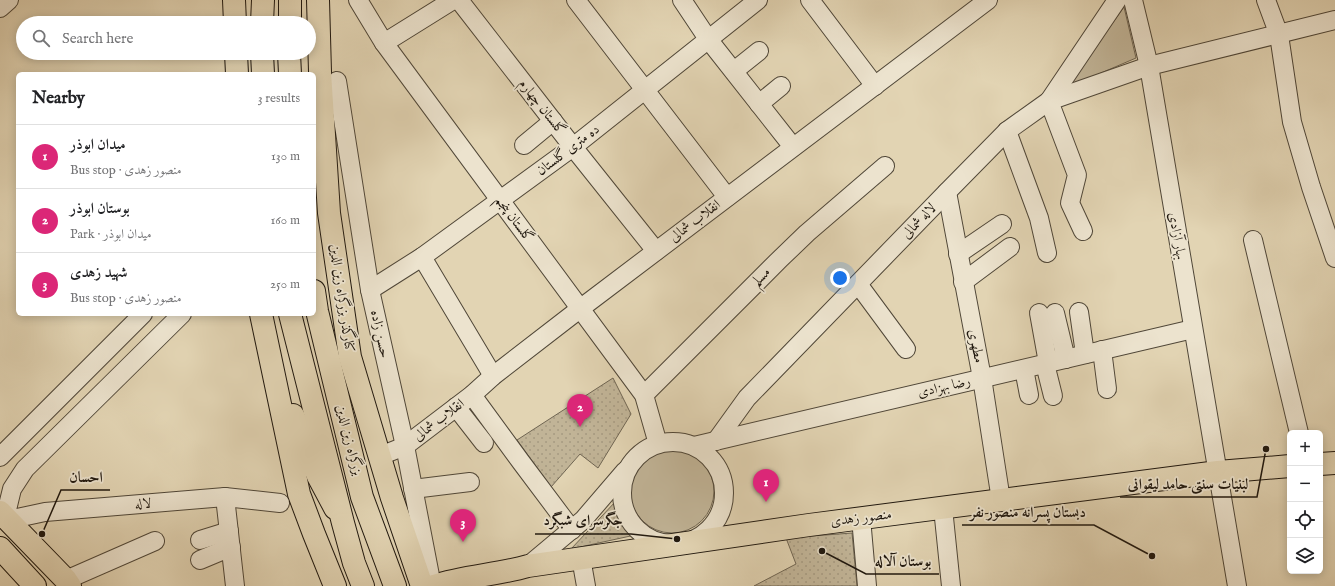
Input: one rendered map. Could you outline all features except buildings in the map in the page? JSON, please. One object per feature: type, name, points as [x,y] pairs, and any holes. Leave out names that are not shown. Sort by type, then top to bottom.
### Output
[{"type":"main road","points":[[234,0],[235,16]]},
{"type":"main road","points":[[262,16],[263,0]]},
{"type":"main road","points":[[290,0],[290,16]]},
{"type":"main road","name":"کنارگذر بزرگراه زین الدین","points":[[318,0],[320,72],[329,213],[350,357],[422,586]]},
{"type":"main road","points":[[236,60],[236,72]]},
{"type":"main road","points":[[262,60],[263,72]]},
{"type":"main road","points":[[290,60],[290,72]]},
{"type":"main road","name":"بزرگراه زین الدین","points":[[316,304],[362,497],[395,586]]},
{"type":"main road","points":[[262,316],[295,421],[318,476],[343,522]]},
{"type":"main road","points":[[262,316],[300,494],[335,586]]},
{"type":"main road","name":"بزرگراه زین الدین","points":[[291,316],[343,522],[354,562],[363,586]]},
{"type":"main road","points":[[1323,464],[1335,464]]},
{"type":"main road","name":"منصور زهدی","points":[[442,585],[507,579],[528,566],[861,518],[1218,472],[1287,466]]},
{"type":"main road","points":[[3,515],[68,583]]},
{"type":"main road","points":[[0,548],[35,586]]},
{"type":"street","points":[[0,8],[9,0]]},
{"type":"street","name":"گلستان پنجم","points":[[358,0],[384,43],[644,395],[658,444]]},
{"type":"street","points":[[384,43],[453,0]]},
{"type":"street","name":"گلستان چهارم","points":[[459,0],[656,251]]},
{"type":"street","points":[[576,0],[727,197]]},
{"type":"street","points":[[682,0],[708,39],[793,147]]},
{"type":"street","name":"ده متری گلستان","points":[[370,290],[422,257],[573,147],[758,0]]},
{"type":"street","points":[[810,0],[875,86]]},
{"type":"street","name":"انقلاب شمالی","points":[[380,456],[405,446],[472,395],[493,376],[581,308],[988,0]]},
{"type":"street","name":"لاله شمالی","points":[[716,440],[747,398],[947,192],[1007,131],[1049,101],[1117,0]]},
{"type":"street","name":"بهار آزادی","points":[[1133,0],[1148,66],[1237,586]]},
{"type":"street","points":[[1266,0],[1279,35],[1292,122],[1311,187],[1335,258]]},
{"type":"street","points":[[1083,231],[1070,203],[1077,175],[1049,101],[1148,66],[1335,20]]},
{"type":"street","points":[[734,72],[759,51]]},
{"type":"street","name":"حسن زاده","points":[[337,81],[370,290],[405,446],[413,489],[442,585]]},
{"type":"street","points":[[759,104],[781,86]]},
{"type":"street","points":[[524,145],[553,121]]},
{"type":"street","points":[[1007,131],[1040,218],[1047,253]]},
{"type":"street","name":"مسلم","points":[[644,395],[807,233],[885,166]]},
{"type":"street","name":"مطهری","points":[[947,192],[982,378],[1001,500]]},
{"type":"street","points":[[958,254],[1002,224]]},
{"type":"street","points":[[1253,240],[1298,430]]},
{"type":"street","points":[[963,282],[1010,248]]},
{"type":"street","points":[[422,257],[493,376]]},
{"type":"street","points":[[858,284],[906,350]]},
{"type":"street","points":[[1079,312],[1107,389]]},
{"type":"street","points":[[1053,396],[1047,363],[1047,313],[1066,359]]},
{"type":"street","points":[[0,456],[141,316]]},
{"type":"street","points":[[3,515],[12,489],[25,469],[180,316]]},
{"type":"street","name":"رضا بهزادی","points":[[694,446],[1193,329]]},
{"type":"street","points":[[1024,369],[1029,396]]},
{"type":"street","points":[[472,395],[572,530]]},
{"type":"street","points":[[456,407],[484,443]]},
{"type":"street","points":[[15,441],[11,452],[14,460],[20,462],[32,462]]},
{"type":"street","points":[[528,566],[583,520],[635,458],[646,449],[658,444],[683,442],[694,446],[706,454],[716,464],[722,476],[725,490],[724,504],[719,517],[711,528],[701,536],[684,544],[671,544],[649,538],[637,530],[628,520],[623,508],[621,495],[622,482],[627,469]]},
{"type":"street","points":[[413,489],[470,482]]},
{"type":"street","points":[[225,497],[235,586]]},
{"type":"street","name":"لاله","points":[[3,515],[17,518],[46,512],[225,497],[280,503]]},
{"type":"street","points":[[944,508],[951,586]]},
{"type":"street","points":[[861,518],[868,586]]},
{"type":"street","points":[[200,540],[230,539]]},
{"type":"street","points":[[200,560],[230,539]]},
{"type":"street","points":[[68,583],[156,541]]},
{"type":"street","points":[[581,558],[586,586]]},
{"type":"shaded area","points":[[1124,7],[1136,58],[1066,88]]},
{"type":"shaded area","points":[[613,378],[631,414],[598,468],[580,454],[551,487],[517,440]]},
{"type":"shaded area","points":[[672,449],[680,450],[695,456],[707,468],[713,483],[713,499],[707,514],[695,526],[680,532],[672,533],[664,532],[649,526],[637,514],[631,499],[630,491],[631,483],[637,468],[649,456],[664,450]]},
{"type":"shaded area","points":[[616,501],[635,535],[571,549]]},
{"type":"shaded area","points":[[852,533],[857,586],[754,586],[796,564],[786,538]]},
{"type":"place","name":"بوستان ابوذر","points":[[580,427]]},
{"type":"place","name":"لبنیات سنتی حامد لیقوانی","points":[[1266,449]]},
{"type":"place","name":"میدان ابوذر","points":[[766,502]]},
{"type":"place","name":"احسان","points":[[42,534]]},
{"type":"place","name":"جگرسرای شبگرد","points":[[677,539]]},
{"type":"place","name":"شهید زهدی","points":[[463,542]]},
{"type":"place","name":"بوستان آلاله","points":[[822,551]]},
{"type":"place","name":"دبستان پسرانه منصور نفر","points":[[1152,556]]}]
